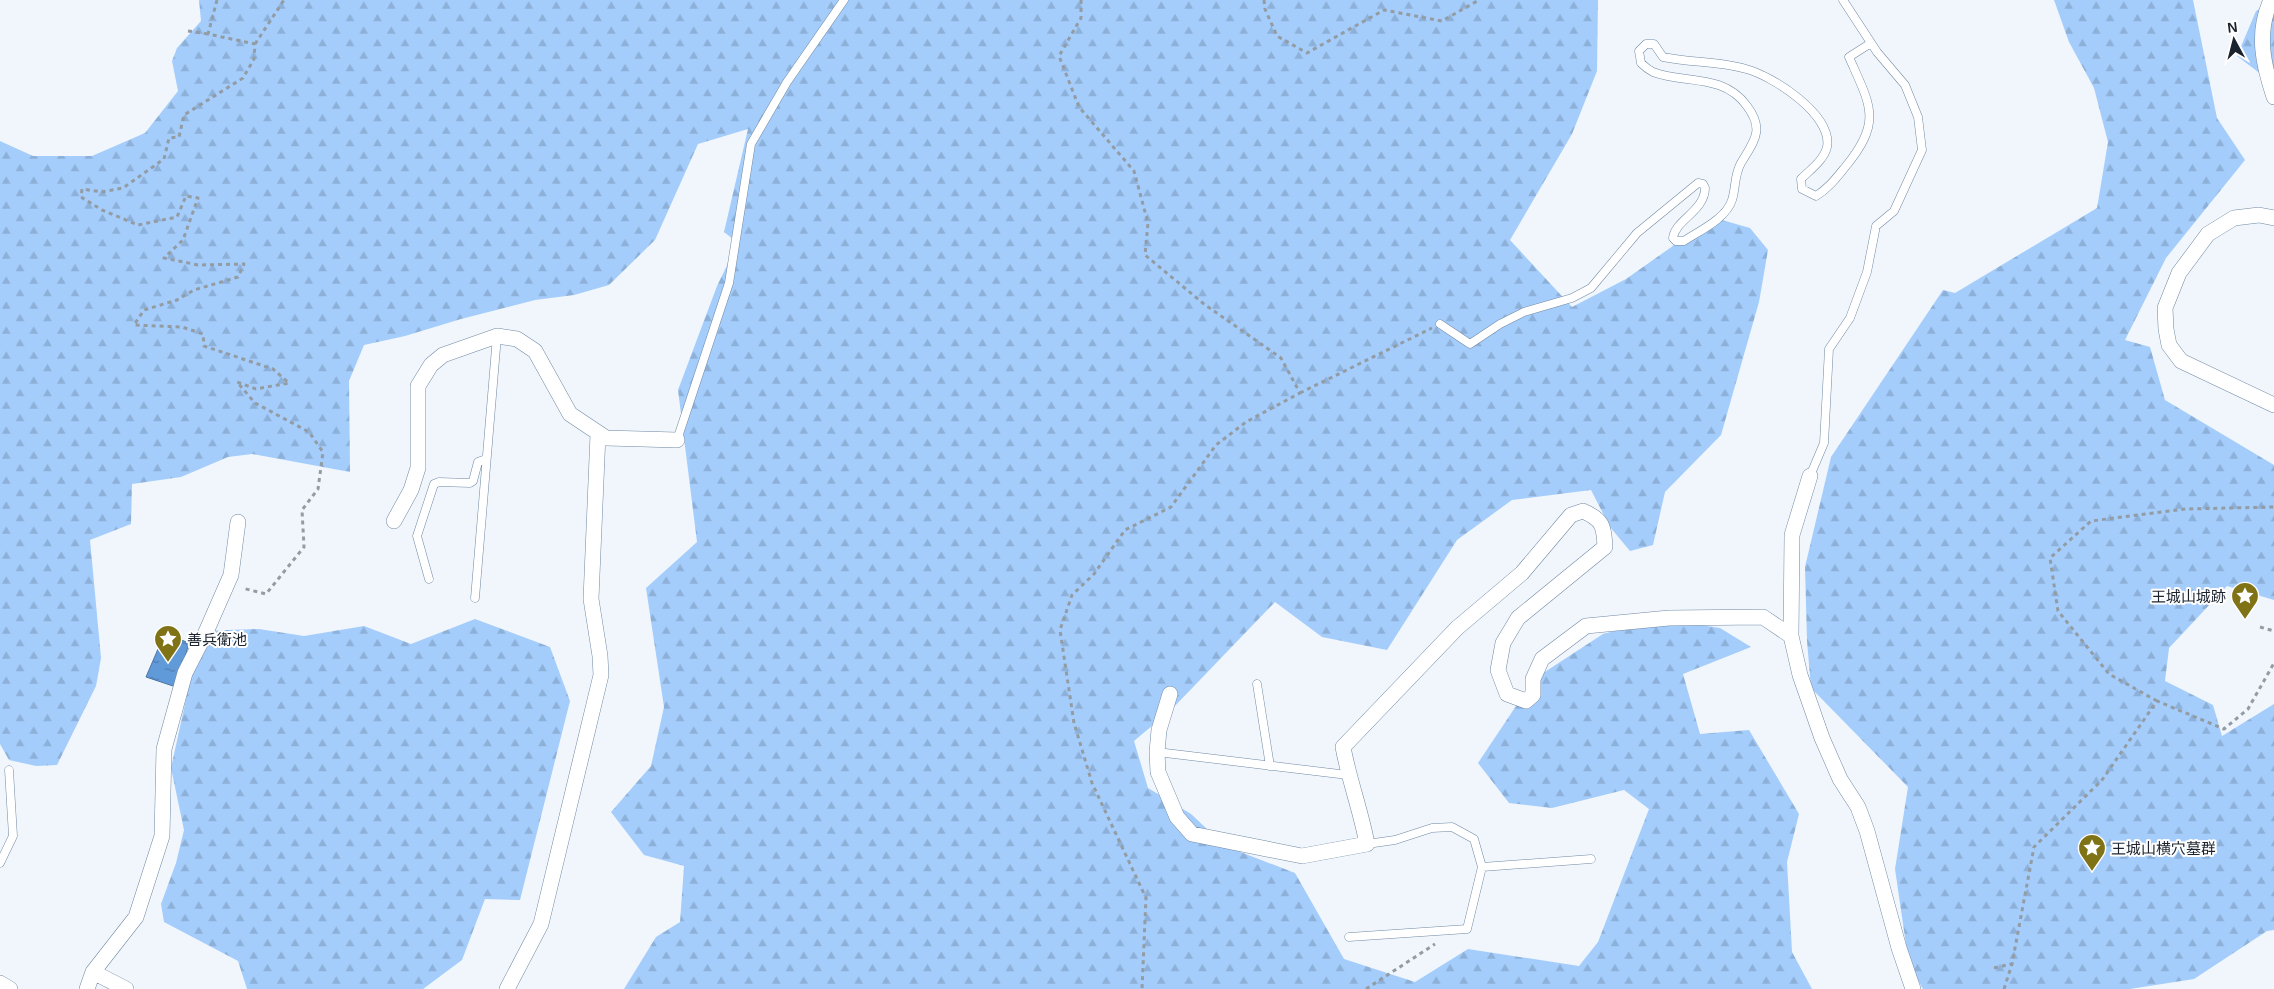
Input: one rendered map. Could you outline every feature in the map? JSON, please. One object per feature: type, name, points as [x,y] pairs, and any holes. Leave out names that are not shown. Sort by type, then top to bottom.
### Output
[{"type":"street","points":[[2271,0],[2266,12],[2261,45],[2265,71],[2274,97]]},
{"type":"street","points":[[2274,218],[2259,215],[2234,218],[2208,234],[2178,273],[2165,308],[2169,345],[2181,361],[2274,405]]},
{"type":"street","points":[[394,521],[411,490],[418,468],[418,386],[431,365],[443,355],[496,336],[518,339],[535,351],[570,414],[598,434],[606,438],[677,440]]},
{"type":"street","points":[[506,989],[541,924],[601,674],[591,599],[598,434]]},
{"type":"street","points":[[1810,476],[1792,535],[1791,636],[1800,675],[1822,738],[1840,779],[1858,807],[1867,831],[1899,948],[1913,989]]},
{"type":"street","points":[[1170,694],[1160,730],[1157,752],[1158,772],[1177,817],[1192,834],[1302,856],[1367,844],[1361,812],[1348,775],[1343,748],[1457,628],[1522,573],[1571,515],[1583,511],[1597,517],[1604,529],[1605,547],[1518,618],[1503,643],[1498,670],[1507,694],[1526,701],[1533,695],[1533,679],[1542,659],[1586,626],[1669,618],[1763,617],[1791,636]]},
{"type":"street","points":[[87,989],[93,972],[136,918],[162,836],[164,749],[185,673],[206,632],[231,575],[238,522]]},
{"type":"street","points":[[93,972],[126,989]]},
{"type":"street","points":[[0,983],[10,989]]},
{"type":"lane","points":[[677,440],[729,283],[751,144],[787,82],[844,0]]},
{"type":"lane","points":[[1810,476],[1824,443],[1829,349],[1850,318],[1867,272],[1876,226],[1894,211],[1922,150],[1918,117],[1905,85],[1871,43],[1843,0]]},
{"type":"lane","points":[[1440,324],[1470,344],[1500,324],[1524,312],[1572,298],[1591,288],[1637,233],[1698,183],[1703,184],[1705,188],[1702,200],[1695,211],[1674,232],[1673,238],[1676,241],[1684,241],[1727,212],[1733,200],[1739,166],[1753,144],[1758,131],[1754,116],[1742,99],[1717,84],[1652,72],[1641,63],[1639,51],[1646,44],[1654,44],[1663,57],[1686,62],[1713,62],[1748,69],[1780,84],[1809,108],[1826,132],[1827,146],[1823,157],[1801,179],[1802,189],[1816,196],[1826,190],[1861,148],[1870,124],[1869,104],[1848,57],[1871,43]]},
{"type":"lane","points":[[475,598],[496,336]]},
{"type":"lane","points":[[429,579],[417,536],[434,484],[440,482],[470,483],[473,481],[478,462],[486,459]]},
{"type":"lane","points":[[1257,684],[1270,766]]},
{"type":"lane","points":[[1157,752],[1348,775]]},
{"type":"lane","points":[[0,863],[13,836],[9,770]]},
{"type":"lane","points":[[1350,937],[1467,929],[1482,867],[1474,839],[1452,827],[1432,828],[1395,840],[1367,844]]},
{"type":"lane","points":[[1482,867],[1591,859]]},
{"type":"path","points":[[208,34],[217,0]]},
{"type":"path","points":[[239,588],[266,594],[304,547],[302,510],[318,490],[323,452],[309,432],[255,403],[237,382],[256,389],[289,383],[273,369],[204,346],[203,334],[182,327],[134,325],[144,310],[177,300],[194,290],[238,276],[244,264],[198,266],[164,258],[184,240],[198,198],[186,196],[177,217],[138,225],[102,210],[81,197],[82,189],[102,192],[123,188],[164,159],[169,138],[179,137],[184,115],[242,78],[254,59],[255,44],[284,0]]},
{"type":"path","points":[[1080,0],[1081,18],[1059,56],[1080,107],[1134,171],[1148,223],[1145,255],[1204,304],[1281,358],[1300,393]]},
{"type":"path","points":[[1264,0],[1265,9],[1277,36],[1307,53],[1384,10],[1442,21],[1479,0]]},
{"type":"path","points":[[188,31],[255,44]]},
{"type":"path","points":[[1142,989],[1146,898],[1092,783],[1074,723],[1060,630],[1072,595],[1094,574],[1125,530],[1170,507],[1216,445],[1231,433],[1246,422],[1300,393],[1440,324]]},
{"type":"path","points":[[2274,507],[2186,509],[2091,521],[2050,558],[2058,611],[2109,674],[2157,701],[2224,729],[2248,709],[2274,663]]},
{"type":"path","points":[[2260,627],[2274,631]]},
{"type":"path","points":[[2004,989],[2012,964],[2034,847],[2102,780],[2157,701]]},
{"type":"path","points":[[1366,989],[1439,941]]},
{"type":"path","points":[[1994,968],[2012,964]]},
{"type":"green space","points":[[199,0],[1598,0],[1597,71],[1572,134],[1510,240],[1572,307],[1626,279],[1687,236],[1722,220],[1750,228],[1768,250],[1759,302],[1721,435],[1665,492],[1653,545],[1630,551],[1610,527],[1591,490],[1512,500],[1457,540],[1387,650],[1322,637],[1275,602],[1172,709],[1134,741],[1148,788],[1191,814],[1225,846],[1295,873],[1344,959],[1415,982],[1468,949],[1579,966],[1598,942],[1649,809],[1624,790],[1552,808],[1509,803],[1478,763],[1534,679],[1603,634],[1652,621],[1688,623],[1720,628],[1751,647],[1683,674],[1700,734],[1749,730],[1799,814],[1787,862],[1792,952],[1812,989],[624,989],[656,937],[680,922],[684,866],[644,855],[611,812],[651,766],[664,707],[646,588],[697,542],[678,390],[717,286],[738,243],[724,232],[748,129],[698,144],[655,240],[609,285],[574,295],[535,300],[405,336],[364,345],[349,381],[350,472],[252,454],[228,457],[181,477],[132,484],[131,524],[90,540],[101,658],[96,686],[57,765],[36,766],[9,760],[0,744],[0,141],[33,156],[92,156],[145,133],[178,91],[172,61],[177,48],[201,21]]},
{"type":"green space","points":[[2054,0],[2193,0],[2217,118],[2245,160],[2166,258],[2125,340],[2150,347],[2165,400],[2274,465],[2274,600],[2227,586],[2169,648],[2165,681],[2213,705],[2222,736],[2274,704],[2274,930],[2267,931],[2194,979],[2130,989],[1923,989],[1909,965],[1895,869],[1908,787],[1811,688],[1807,641],[1805,567],[1831,457],[1943,290],[1955,293],[2097,208],[2108,142],[2094,88],[2069,42]]},
{"type":"green space","points":[[2274,0],[2274,84],[2237,56],[2256,11]]},
{"type":"green space","points":[[475,619],[550,647],[570,701],[520,900],[485,899],[462,960],[423,989],[247,989],[238,961],[164,922],[161,904],[176,863],[184,830],[171,768],[201,631],[259,629],[304,636],[364,626],[411,644]]},
{"type":"water","name":"善兵衛池","points":[[174,637],[189,643],[176,687],[146,677],[158,649]]},
{"type":"place","name":"王城山城跡","points":[[2245,620]]},
{"type":"place","name":"善兵衛池","points":[[168,663]]},
{"type":"place","name":"王城山横穴墓群","points":[[2092,872]]}]
